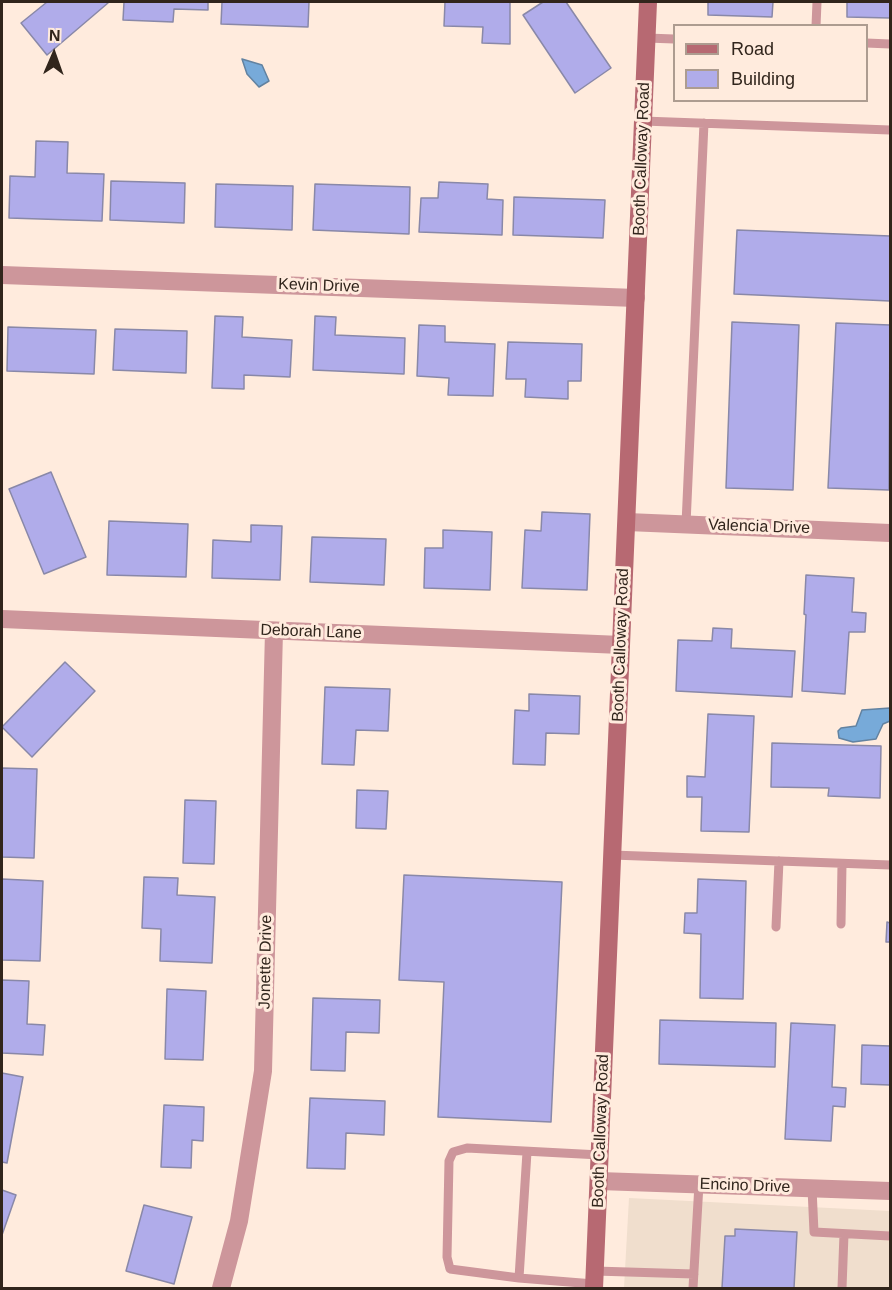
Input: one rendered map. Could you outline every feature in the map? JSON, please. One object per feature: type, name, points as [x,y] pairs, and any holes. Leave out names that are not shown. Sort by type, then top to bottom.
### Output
[{"type":"street","name":"Booth Calloway Road","points":[[594,1281],[648,2]]},
{"type":"street","name":"Kevin Drive","points":[[2,275],[636,298]]},
{"type":"street","name":"Valencia Drive","points":[[627,522],[891,533]]},
{"type":"street","name":"Deborah Lane","points":[[2,619],[621,645]]},
{"type":"street","name":"Jonette Drive","points":[[221,1288],[239,1221],[263,1071],[274,631]]},
{"type":"street","name":"Encino Drive","points":[[599,1180],[891,1191]]},
{"type":"lane","points":[[816,24],[817,2]]},
{"type":"lane","points":[[647,38],[673,39]]},
{"type":"lane","points":[[868,43],[891,44]]},
{"type":"lane","points":[[643,121],[891,130]]},
{"type":"lane","points":[[686,524],[704,123]]},
{"type":"lane","points":[[612,855],[891,865]]},
{"type":"lane","points":[[776,927],[779,861]]},
{"type":"lane","points":[[841,924],[842,864]]},
{"type":"lane","points":[[600,1155],[467,1149],[453,1152],[449,1161],[447,1257],[450,1269],[519,1278],[594,1281],[694,1274]]},
{"type":"lane","points":[[519,1278],[527,1152]]},
{"type":"lane","points":[[693,1288],[699,1184]]},
{"type":"lane","points":[[812,1188],[814,1232],[891,1236]]},
{"type":"lane","points":[[842,1288],[844,1234]]},
{"type":"shaded area","points":[[629,1198],[890,1211],[890,1288],[624,1288]]},
{"type":"water","points":[[242,59],[262,65],[269,81],[259,87],[247,74]]},
{"type":"water","points":[[890,708],[890,721],[883,724],[876,739],[853,742],[839,738],[838,731],[841,728],[856,726],[862,710]]},
{"type":"building","points":[[47,2],[108,3],[47,55],[21,23]]},
{"type":"building","points":[[124,2],[208,2],[208,10],[174,9],[173,22],[123,20]]},
{"type":"building","points":[[222,2],[309,2],[308,27],[221,24]]},
{"type":"building","points":[[445,2],[510,2],[510,44],[482,43],[483,27],[444,26]]},
{"type":"building","points":[[543,2],[566,2],[611,68],[575,93],[523,15]]},
{"type":"building","points":[[708,2],[773,2],[772,17],[708,15]]},
{"type":"building","points":[[847,2],[890,2],[890,18],[847,17]]},
{"type":"building","points":[[36,141],[68,142],[67,173],[104,174],[102,221],[9,218],[10,176],[35,177]]},
{"type":"building","points":[[111,181],[185,183],[184,223],[110,220]]},
{"type":"building","points":[[439,182],[488,184],[487,199],[503,200],[502,235],[419,232],[421,198],[438,198]]},
{"type":"building","points":[[216,184],[293,186],[292,230],[215,227]]},
{"type":"building","points":[[315,184],[410,187],[409,234],[313,230]]},
{"type":"building","points":[[514,197],[605,200],[603,238],[513,235]]},
{"type":"building","points":[[737,230],[890,236],[890,301],[734,294]]},
{"type":"building","points":[[215,316],[243,317],[242,337],[292,340],[290,377],[244,375],[244,389],[212,388]]},
{"type":"building","points":[[315,316],[336,317],[335,335],[405,338],[404,374],[313,370]]},
{"type":"building","points":[[732,322],[799,325],[793,490],[726,488]]},
{"type":"building","points":[[836,323],[890,325],[889,490],[828,488]]},
{"type":"building","points":[[419,325],[445,326],[445,342],[495,344],[493,396],[448,395],[449,378],[417,376]]},
{"type":"building","points":[[8,327],[96,330],[94,374],[7,371]]},
{"type":"building","points":[[115,329],[187,331],[186,373],[113,370]]},
{"type":"building","points":[[508,342],[582,344],[581,381],[568,381],[568,399],[525,397],[526,379],[506,379]]},
{"type":"building","points":[[51,472],[86,557],[44,574],[9,489]]},
{"type":"building","points":[[542,512],[590,514],[587,590],[522,588],[525,530],[541,531]]},
{"type":"building","points":[[109,521],[188,524],[186,577],[107,575]]},
{"type":"building","points":[[251,525],[282,526],[280,580],[212,578],[213,540],[251,542]]},
{"type":"building","points":[[443,530],[492,532],[490,590],[424,588],[425,548],[443,548]]},
{"type":"building","points":[[312,537],[386,539],[384,585],[310,582]]},
{"type":"building","points":[[806,575],[854,578],[852,612],[866,613],[865,632],[849,632],[845,694],[802,691]]},
{"type":"building","points":[[713,628],[732,629],[731,648],[795,651],[792,697],[676,691],[678,640],[712,641]]},
{"type":"building","points":[[65,662],[95,691],[32,757],[2,727]]},
{"type":"building","points":[[325,687],[390,689],[388,731],[356,730],[354,765],[322,764]]},
{"type":"building","points":[[529,694],[580,696],[579,734],[546,733],[545,765],[513,764],[515,710],[529,711]]},
{"type":"building","points":[[708,714],[754,716],[749,832],[701,831],[702,797],[687,797],[687,776],[705,777]]},
{"type":"building","points":[[772,743],[881,746],[880,798],[828,796],[829,788],[771,787]]},
{"type":"building","points":[[2,768],[37,769],[34,858],[2,857]]},
{"type":"building","points":[[357,790],[388,791],[386,829],[356,828]]},
{"type":"building","points":[[185,800],[216,801],[214,864],[183,863]]},
{"type":"building","points":[[404,875],[562,882],[551,1122],[438,1117],[444,982],[399,980]]},
{"type":"building","points":[[144,877],[178,878],[177,895],[215,897],[212,963],[160,961],[161,929],[142,928]]},
{"type":"building","points":[[2,879],[43,881],[40,961],[2,960]]},
{"type":"building","points":[[698,879],[746,881],[743,999],[700,998],[701,934],[684,933],[685,913],[697,913]]},
{"type":"building","points":[[887,922],[890,923],[890,942],[886,942]]},
{"type":"building","points":[[2,980],[29,981],[27,1024],[45,1025],[43,1055],[2,1053]]},
{"type":"building","points":[[167,989],[206,991],[203,1060],[165,1059]]},
{"type":"building","points":[[313,998],[380,1000],[379,1033],[346,1032],[345,1071],[311,1070]]},
{"type":"building","points":[[660,1020],[776,1023],[775,1067],[659,1064]]},
{"type":"building","points":[[791,1023],[835,1025],[832,1087],[846,1088],[845,1107],[833,1106],[831,1141],[785,1139]]},
{"type":"building","points":[[862,1045],[890,1046],[890,1085],[861,1084]]},
{"type":"building","points":[[2,1073],[23,1077],[7,1163],[2,1162]]},
{"type":"building","points":[[310,1098],[385,1101],[384,1135],[346,1133],[345,1169],[307,1168]]},
{"type":"building","points":[[164,1105],[204,1107],[203,1141],[192,1140],[191,1168],[161,1167]]},
{"type":"building","points":[[2,1190],[16,1195],[2,1235]]},
{"type":"building","points":[[144,1205],[192,1217],[174,1284],[126,1271]]},
{"type":"building","points":[[735,1229],[797,1232],[794,1288],[722,1288],[725,1236],[735,1236]]}]
